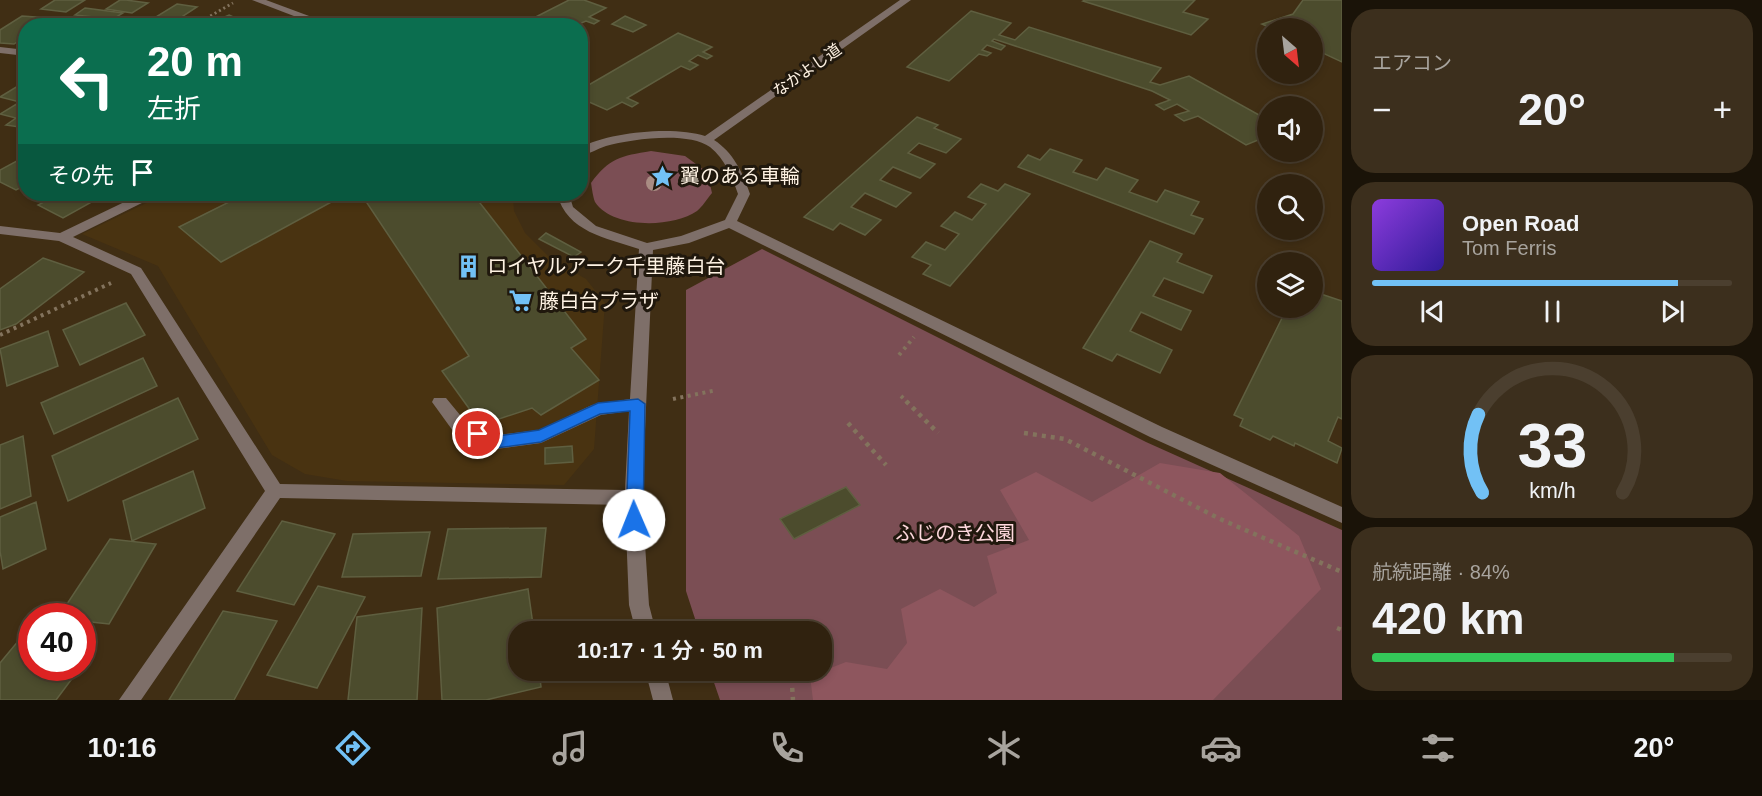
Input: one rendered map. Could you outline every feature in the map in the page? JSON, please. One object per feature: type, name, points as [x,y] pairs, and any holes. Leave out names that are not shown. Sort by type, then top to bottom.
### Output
[{"type":"street","points":[[257,0],[308,18]]},
{"type":"street","name":"なかよし道","points":[[707,140],[906,0]]},
{"type":"street","points":[[0,50],[18,52]]},
{"type":"street","points":[[565,201],[567,209],[591,229],[646,247],[684,240],[730,223],[744,194],[733,165],[707,140],[657,135],[618,139],[588,149]]},
{"type":"street","points":[[62,237],[136,201]]},
{"type":"street","points":[[730,223],[1155,432],[1342,515]]},
{"type":"street","points":[[0,230],[62,237],[136,271],[275,491]]},
{"type":"street","points":[[643,621],[639,605],[633,498],[646,247]]},
{"type":"street","points":[[440,402],[459,426],[496,442],[541,436],[598,409],[638,404]]},
{"type":"street","points":[[275,491],[633,498]]},
{"type":"street","points":[[129,700],[275,491]]},
{"type":"street","points":[[659,681],[663,700]]},
{"type":"path","points":[[207,18],[232,3]]},
{"type":"path","points":[[0,335],[136,271]]},
{"type":"path","points":[[673,399],[717,390]]},
{"type":"path","points":[[901,396],[938,433]]},
{"type":"path","points":[[848,423],[886,465]]},
{"type":"path","points":[[1024,433],[1065,439],[1220,519],[1342,572]]},
{"type":"path","points":[[792,681],[793,700]]},
{"type":"shaded area","points":[[150,201],[513,201],[514,211],[525,233],[551,259],[586,279],[605,303],[594,449],[564,485],[347,481],[305,474],[272,455],[158,266],[82,234]]},
{"type":"shaded area","points":[[1160,463],[1220,473],[1299,536],[1321,589],[1213,700],[813,700],[811,681],[832,681],[832,667],[846,662],[887,669],[907,643],[901,609],[940,589],[974,607],[997,593],[987,556],[1029,540],[1000,490],[1036,472],[1092,502]]},
{"type":"green space","points":[[651,151],[685,156],[707,172],[712,193],[703,205],[686,217],[658,223],[629,221],[604,211],[595,202],[591,183],[610,163]]},
{"type":"green space","name":"ふじのき公園","points":[[762,249],[1146,442],[1342,530],[1342,700],[720,700],[713,681],[832,681],[832,621],[696,621],[686,591],[686,290]]},
{"type":"building","points":[[55,0],[85,0],[66,12],[41,9]]},
{"type":"building","points":[[120,0],[148,3],[132,13],[106,9]]},
{"type":"building","points":[[569,0],[584,0],[606,8],[589,17],[599,21],[594,24],[588,22],[588,18],[534,18]]},
{"type":"building","points":[[1195,0],[1183,12],[1208,19],[1191,35],[1083,1]]},
{"type":"building","points":[[1303,0],[1342,0],[1342,62],[1323,53],[1323,18],[1281,18],[1293,14]]},
{"type":"building","points":[[177,4],[197,7],[180,18],[154,18]]},
{"type":"building","points":[[85,8],[123,13],[115,18],[75,15]]},
{"type":"building","points":[[971,11],[1011,23],[999,35],[1015,40],[1029,27],[1161,68],[1150,82],[1160,85],[1189,76],[1257,114],[1257,140],[1246,145],[1198,116],[1184,121],[1175,115],[1189,111],[1177,104],[1164,110],[1156,105],[1170,100],[1152,91],[994,39],[992,41],[1005,46],[1001,50],[987,45],[982,50],[991,53],[987,56],[979,54],[949,81],[907,67]]},
{"type":"building","points":[[22,16],[51,18],[19,18]]},
{"type":"building","points":[[625,16],[646,25],[633,32],[612,24]]},
{"type":"building","points":[[18,19],[18,41],[14,44],[0,43],[0,30]]},
{"type":"building","points":[[678,33],[712,47],[703,52],[712,56],[707,59],[698,55],[689,61],[698,65],[690,70],[681,66],[627,98],[638,103],[632,107],[622,102],[607,110],[588,102],[588,85]]},
{"type":"building","points":[[18,86],[18,102],[0,97]]},
{"type":"building","points":[[18,103],[18,127],[6,125],[16,118],[0,114]]},
{"type":"building","points":[[917,117],[938,125],[934,128],[961,139],[946,153],[919,143],[908,153],[935,164],[920,178],[893,167],[880,180],[911,193],[896,207],[865,193],[851,207],[881,220],[865,235],[840,223],[833,230],[804,217]]},
{"type":"building","points":[[1050,149],[1082,160],[1073,172],[1097,180],[1106,168],[1138,180],[1129,192],[1157,202],[1165,190],[1199,202],[1191,215],[1203,219],[1194,234],[1018,167],[1028,155],[1040,160]]},
{"type":"building","points":[[18,160],[18,189],[0,182],[0,170]]},
{"type":"building","points":[[981,184],[998,191],[1005,184],[1030,194],[950,286],[923,274],[931,265],[912,257],[926,242],[945,250],[959,234],[941,226],[955,212],[972,220],[986,204],[968,197]]},
{"type":"building","points":[[46,201],[93,201],[63,218],[38,205]]},
{"type":"building","points":[[231,201],[333,201],[221,262],[179,227]]},
{"type":"building","name":"ロイヤルアーク千里藤白台","points":[[366,201],[478,201],[586,339],[571,348],[599,380],[541,415],[532,408],[481,425],[442,371],[469,356]]},
{"type":"building","points":[[546,233],[581,252],[574,257],[539,239]]},
{"type":"building","points":[[1150,241],[1182,254],[1177,262],[1212,276],[1203,293],[1164,278],[1153,296],[1191,311],[1181,330],[1141,312],[1130,331],[1172,350],[1160,373],[1117,354],[1112,361],[1083,348]]},
{"type":"building","points":[[43,258],[84,272],[16,324],[0,330],[0,289]]},
{"type":"building","points":[[1323,295],[1342,301],[1342,419],[1338,417],[1328,441],[1342,448],[1337,463],[1295,443],[1294,446],[1273,436],[1270,440],[1240,426],[1243,419],[1234,415],[1282,318],[1323,318]]},
{"type":"building","points":[[126,303],[145,335],[80,365],[63,330]]},
{"type":"building","points":[[48,331],[58,366],[7,386],[0,349]]},
{"type":"building","points":[[143,358],[157,386],[54,434],[41,403]]},
{"type":"building","points":[[178,398],[198,439],[68,501],[52,456]]},
{"type":"building","points":[[23,436],[31,496],[0,509],[0,445]]},
{"type":"building","points":[[572,446],[573,462],[545,464],[545,448]]},
{"type":"building","points":[[193,471],[205,508],[132,541],[123,501]]},
{"type":"building","points":[[846,487],[860,505],[794,539],[780,519]]},
{"type":"building","points":[[36,502],[46,549],[3,569],[0,551],[0,517]]},
{"type":"building","points":[[282,521],[335,534],[294,605],[237,591]]},
{"type":"building","points":[[546,528],[541,577],[438,579],[448,529]]},
{"type":"building","points":[[430,532],[421,576],[342,577],[353,534]]},
{"type":"building","points":[[110,539],[156,544],[109,624],[96,623],[96,603],[68,603]]},
{"type":"building","points":[[318,586],[365,597],[317,688],[267,675]]},
{"type":"building","points":[[528,589],[532,621],[508,621],[508,681],[540,681],[541,687],[486,700],[442,700],[437,608]]},
{"type":"building","points":[[422,608],[417,700],[348,700],[357,617]]},
{"type":"building","points":[[223,611],[277,621],[234,700],[169,700]]},
{"type":"building","points":[[18,641],[18,681],[70,681],[56,700],[0,700],[0,663]]},
{"type":"place","name":"翼のある車輪","points":[[662,176]]},
{"type":"place","name":"ロイヤルアーク千里藤白台","points":[[469,266]]},
{"type":"place","name":"藤白台プラザ","points":[[521,301]]},
{"type":"route","points":[[478,434],[496,442],[541,436],[598,409],[638,404],[634,520]]}]
